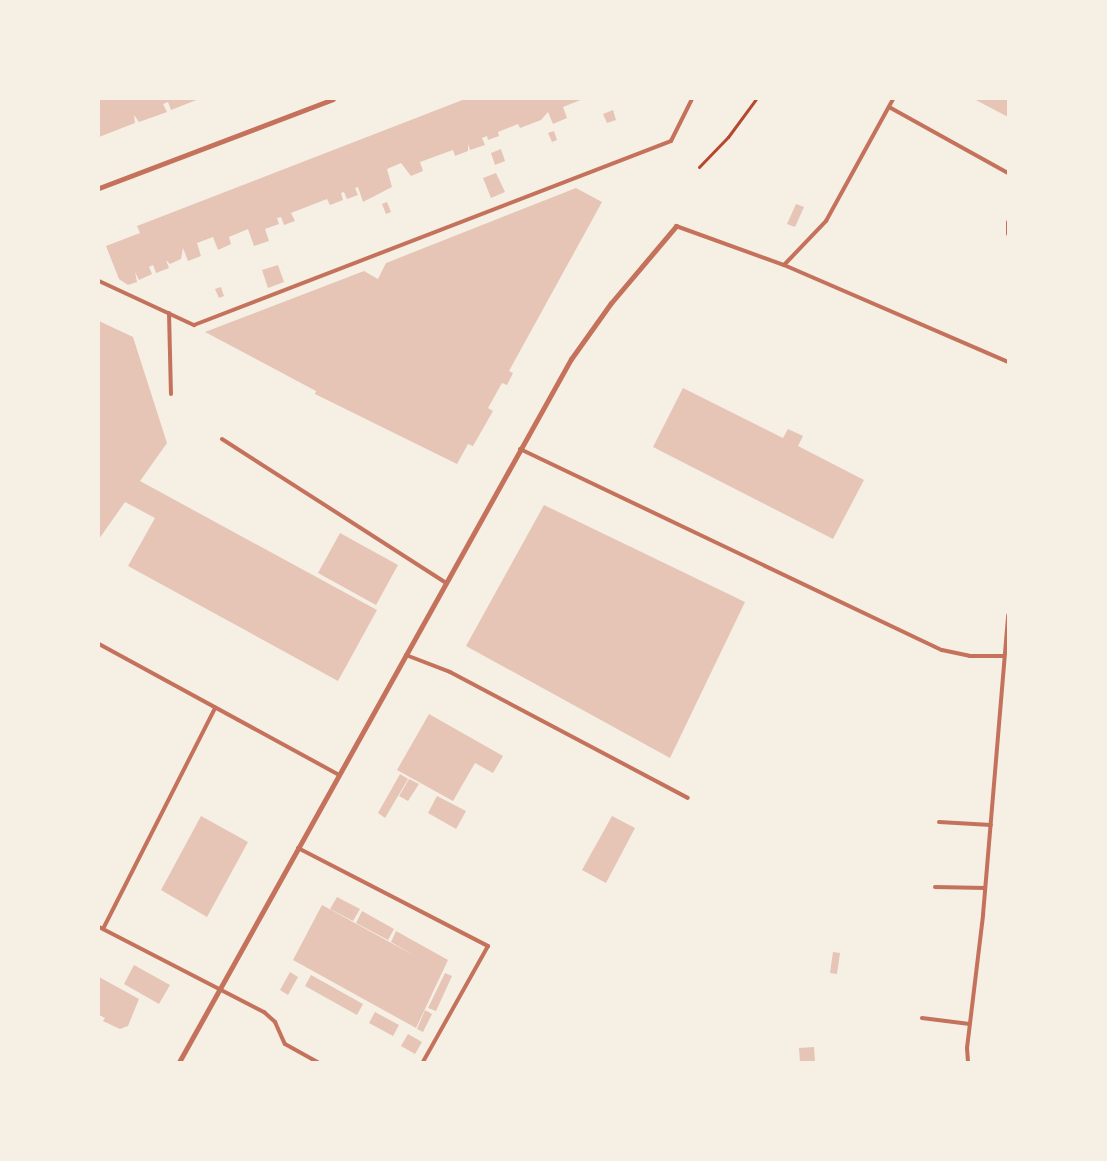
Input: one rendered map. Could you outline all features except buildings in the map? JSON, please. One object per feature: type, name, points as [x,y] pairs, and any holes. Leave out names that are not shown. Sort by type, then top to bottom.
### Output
[{"type":"street","points":[[99,188],[333,99]]},
{"type":"street","points":[[179,1062],[520,449],[583,340],[676,226]]},
{"type":"lane","points":[[99,281],[194,325],[671,141],[692,99]]},
{"type":"lane","points":[[784,265],[826,221],[893,99]]},
{"type":"lane","points":[[888,107],[1008,173]]},
{"type":"lane","points":[[1008,222],[1008,234]]},
{"type":"lane","points":[[676,226],[784,265],[1008,362]]},
{"type":"lane","points":[[169,314],[172,394]]},
{"type":"lane","points":[[222,439],[446,583]]},
{"type":"lane","points":[[520,449],[942,650],[970,656],[1004,656]]},
{"type":"lane","points":[[968,1062],[970,1024],[991,825],[1008,615]]},
{"type":"lane","points":[[99,644],[339,775]]},
{"type":"lane","points":[[406,655],[450,672],[688,798]]},
{"type":"lane","points":[[104,927],[215,708]]},
{"type":"lane","points":[[940,822],[991,825]]},
{"type":"lane","points":[[298,848],[488,946],[423,1062]]},
{"type":"lane","points":[[935,887],[985,888]]},
{"type":"lane","points":[[99,927],[104,927],[264,1012],[275,1022],[285,1044],[318,1062]]},
{"type":"lane","points":[[922,1018],[970,1024]]},
{"type":"path","points":[[699,167],[728,137],[756,99]]}]
